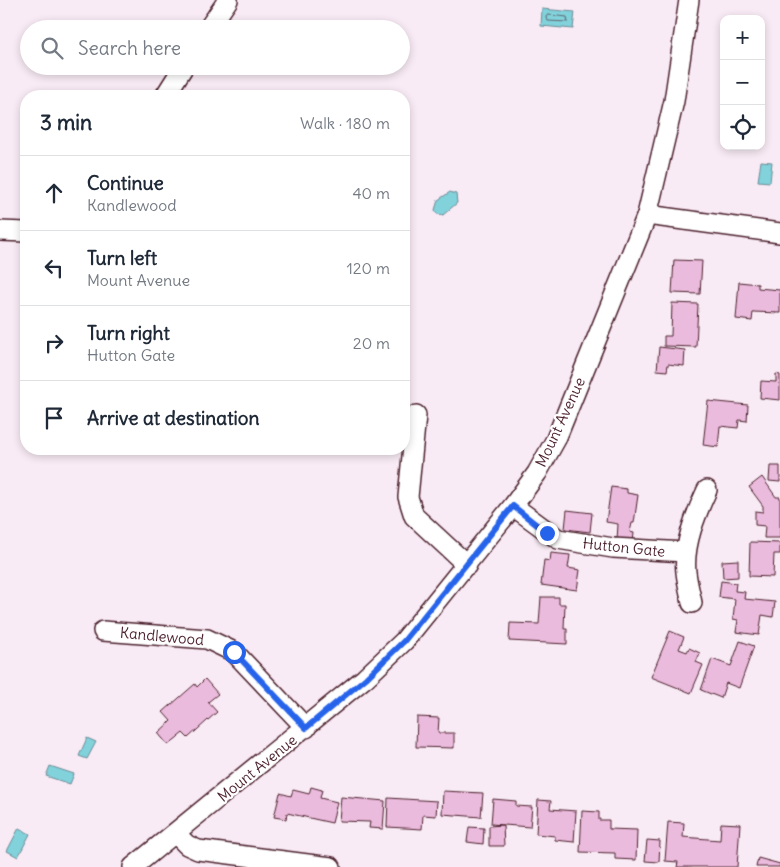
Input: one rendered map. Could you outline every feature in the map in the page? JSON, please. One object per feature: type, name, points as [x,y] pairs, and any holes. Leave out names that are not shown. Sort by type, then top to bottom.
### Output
[{"type":"street","points":[[214,20],[228,0]]},
{"type":"street","name":"Mount Avenue","points":[[132,867],[366,678],[404,641],[467,565],[537,473],[556,439],[647,215],[674,101],[689,0]]},
{"type":"street","points":[[169,90],[178,75]]},
{"type":"street","points":[[647,215],[780,233]]},
{"type":"street","points":[[0,231],[20,232]]},
{"type":"street","points":[[416,415],[408,497],[414,516],[467,565]]},
{"type":"street","name":"Hutton Gate","points":[[692,603],[686,573],[686,552],[697,512],[707,490]]},
{"type":"street","name":"Hutton Gate","points":[[513,506],[558,539],[613,548],[686,552]]},
{"type":"street","name":"Kandlewood","points":[[103,631],[207,639],[216,643],[234,652],[306,728]]},
{"type":"street","points":[[175,833],[187,844],[198,850],[323,867]]},
{"type":"water","points":[[542,9],[575,12],[573,29],[541,26]]},
{"type":"water","points":[[761,161],[772,162],[770,182],[758,181]]},
{"type":"water","points":[[450,192],[456,194],[457,203],[443,215],[437,214],[435,210],[438,200]]},
{"type":"water","points":[[87,738],[96,742],[87,759],[79,756]]},
{"type":"water","points":[[50,766],[74,774],[70,784],[46,776]]},
{"type":"water","points":[[19,828],[30,834],[18,857],[7,851]]},
{"type":"building","points":[[674,260],[702,261],[700,294],[672,293]]},
{"type":"building","points":[[739,282],[758,284],[758,288],[780,290],[780,313],[753,312],[752,321],[736,319]]},
{"type":"building","points":[[672,303],[698,304],[696,347],[664,346],[664,336],[671,336]]},
{"type":"building","points":[[659,347],[685,350],[684,366],[668,364],[667,371],[657,370]]},
{"type":"building","points":[[776,374],[780,375],[780,400],[760,398],[761,381],[776,382]]},
{"type":"building","points":[[708,401],[748,405],[747,421],[739,420],[738,428],[720,426],[718,447],[703,445]]},
{"type":"building","points":[[770,466],[780,466],[780,482],[769,481]]},
{"type":"building","points":[[762,477],[776,497],[780,497],[780,538],[764,538],[765,526],[755,525],[755,511],[763,512],[763,506],[749,487]]},
{"type":"building","points":[[611,487],[627,489],[627,493],[638,495],[634,523],[632,523],[630,532],[634,533],[633,542],[617,540],[618,524],[606,522]]},
{"type":"building","points":[[567,510],[592,513],[590,532],[565,529]]},
{"type":"building","points":[[750,542],[780,543],[780,554],[774,554],[773,577],[749,576]]},
{"type":"building","points":[[551,553],[570,555],[568,568],[580,570],[577,590],[541,585],[544,560],[550,561]]},
{"type":"building","points":[[738,560],[738,577],[723,578],[722,561]]},
{"type":"building","points":[[721,581],[736,583],[735,591],[745,592],[744,599],[775,602],[773,617],[762,615],[759,635],[736,632],[738,620],[733,619],[735,599],[719,597]]},
{"type":"building","points":[[541,597],[559,597],[559,604],[565,604],[564,629],[567,629],[567,644],[509,641],[510,623],[539,624]]},
{"type":"building","points":[[670,631],[684,637],[679,649],[687,652],[689,648],[700,653],[696,662],[703,665],[691,693],[651,677]]},
{"type":"building","points":[[740,641],[754,646],[739,688],[726,683],[721,698],[701,690],[712,659],[731,666]]},
{"type":"building","points":[[205,679],[218,694],[208,702],[217,712],[188,738],[183,733],[168,745],[158,733],[171,721],[163,712],[195,684],[197,687]]},
{"type":"building","points":[[417,717],[439,718],[438,733],[454,733],[454,748],[416,747]]},
{"type":"building","points":[[311,787],[322,790],[320,798],[337,802],[332,823],[287,813],[286,819],[274,817],[280,793],[291,796],[293,790],[309,794]]},
{"type":"building","points":[[443,791],[483,793],[481,817],[442,814]]},
{"type":"building","points":[[341,797],[385,801],[383,829],[369,828],[370,822],[339,821]]},
{"type":"building","points":[[388,798],[437,801],[436,816],[423,815],[422,829],[387,827]]},
{"type":"building","points":[[493,799],[516,801],[516,806],[532,807],[530,827],[491,824]]},
{"type":"building","points":[[538,800],[551,801],[550,809],[576,811],[574,842],[555,840],[555,836],[536,834]]},
{"type":"building","points":[[582,811],[599,812],[599,820],[609,820],[609,829],[637,830],[636,860],[615,859],[615,853],[580,852]]},
{"type":"building","points":[[668,822],[684,823],[683,837],[720,840],[721,823],[740,824],[737,867],[677,867],[678,862],[665,861]]},
{"type":"building","points":[[503,825],[504,846],[489,846],[489,826]]},
{"type":"building","points":[[469,827],[484,828],[483,844],[467,842]]},
{"type":"building","points":[[647,840],[660,841],[659,862],[645,861]]},
{"type":"building","points":[[758,858],[780,864],[780,867],[756,867]]},
{"type":"route","points":[[234,652],[306,728],[366,678],[404,641],[513,506],[547,533]]}]
